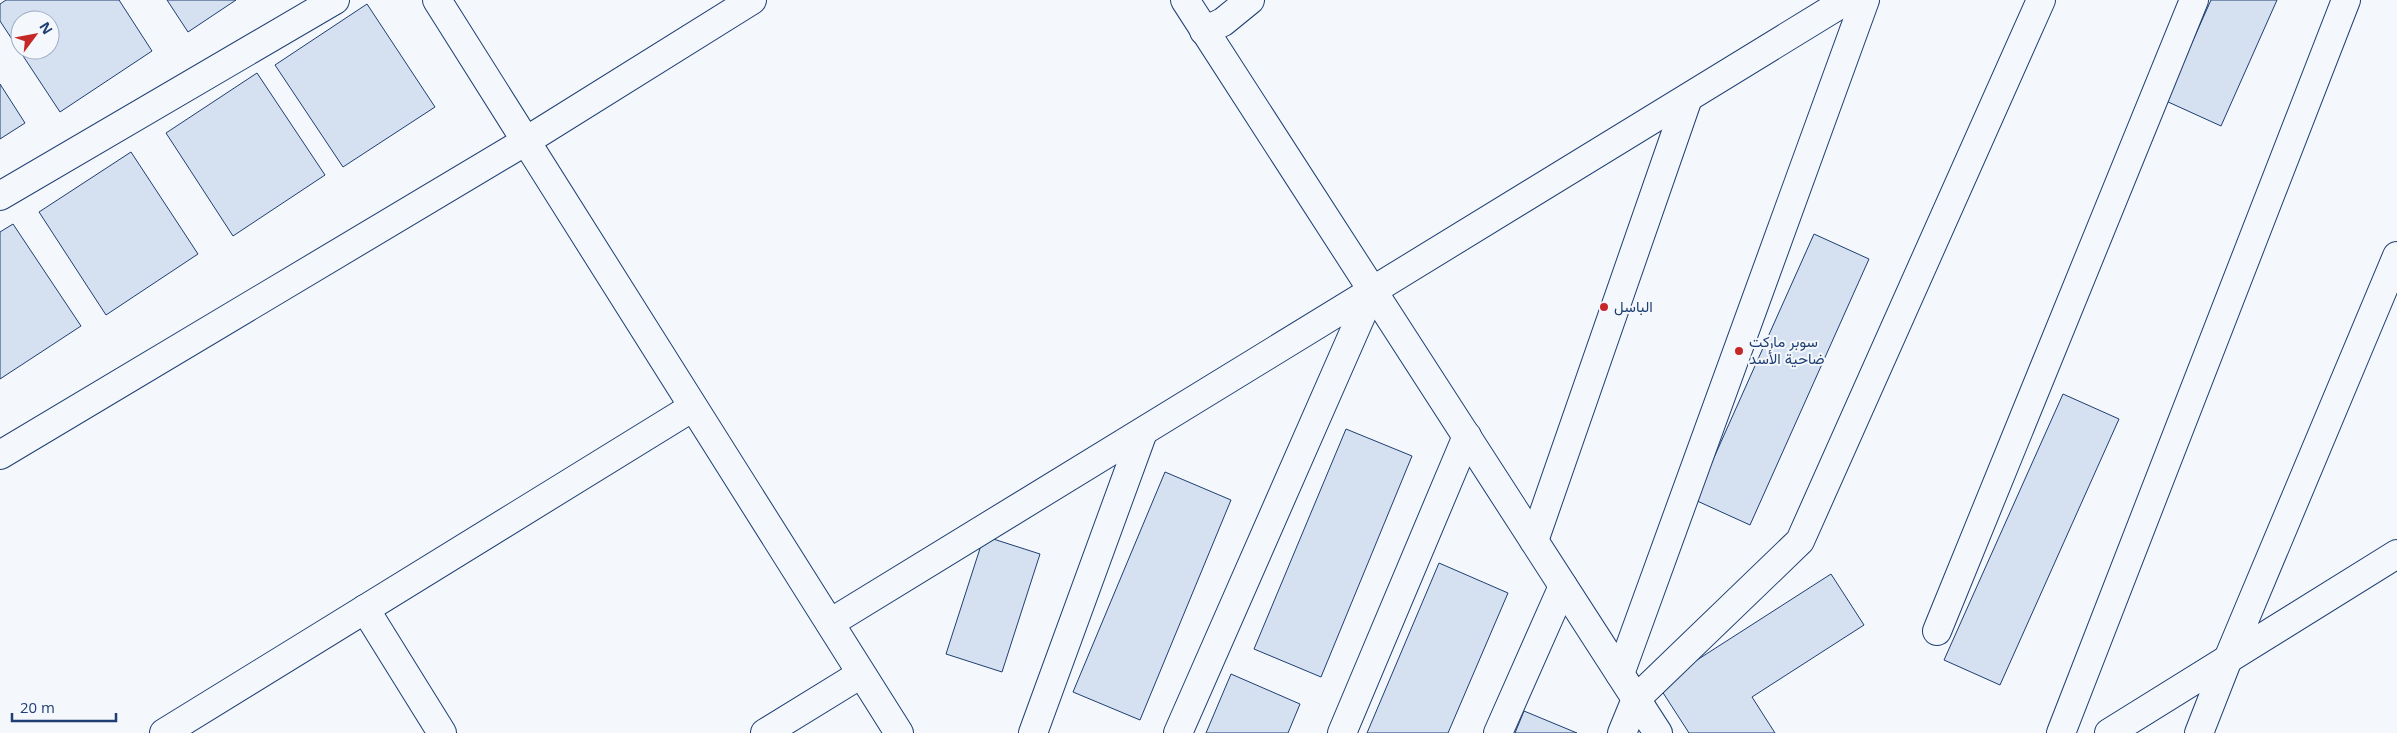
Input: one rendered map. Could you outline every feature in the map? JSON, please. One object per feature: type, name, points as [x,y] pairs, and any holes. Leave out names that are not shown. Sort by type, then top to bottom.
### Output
[{"type":"street","points":[[0,196],[335,0]]},
{"type":"street","points":[[436,0],[899,733]]},
{"type":"street","points":[[0,455],[526,141],[752,0]]},
{"type":"street","points":[[1185,0],[1658,733]]},
{"type":"street","points":[[1204,31],[1223,22],[1250,0]]},
{"type":"street","points":[[830,623],[1688,98],[1816,9],[1848,0]]},
{"type":"street","points":[[1620,674],[1865,0]]},
{"type":"street","points":[[1622,733],[1636,699],[1800,541],[2041,0]]},
{"type":"street","points":[[1937,631],[2194,0]]},
{"type":"street","points":[[2061,733],[2346,0]]},
{"type":"street","points":[[1534,541],[1688,98]]},
{"type":"street","points":[[2200,733],[2228,660],[2397,256]]},
{"type":"street","points":[[1178,733],[1372,290]]},
{"type":"street","points":[[164,733],[693,406]]},
{"type":"street","points":[[1033,733],[1143,432]]},
{"type":"street","points":[[1342,733],[1466,436]]},
{"type":"street","points":[[2109,733],[2397,554]]},
{"type":"street","points":[[1498,733],[1563,586]]},
{"type":"street","points":[[365,609],[442,733]]},
{"type":"street","points":[[765,733],[862,674]]},
{"type":"building","points":[[6,0],[119,0],[152,51],[60,112],[26,60],[60,60],[60,10],[10,10],[10,36],[0,21],[0,4]]},
{"type":"building","points":[[167,0],[236,0],[188,32]]},
{"type":"building","points":[[2211,0],[2277,0],[2221,126],[2166,101]]},
{"type":"building","points":[[367,4],[435,107],[343,167],[275,65]]},
{"type":"building","points":[[257,73],[325,175],[233,236],[166,133]]},
{"type":"building","points":[[0,84],[25,123],[0,139]]},
{"type":"building","points":[[131,152],[198,254],[106,315],[39,212]]},
{"type":"building","points":[[13,224],[81,326],[0,379],[0,232]]},
{"type":"building","points":[[1814,234],[1869,259],[1750,525],[1695,500]]},
{"type":"building","points":[[2063,394],[2119,419],[2000,685],[1944,660]]},
{"type":"building","points":[[1346,429],[1412,456],[1321,677],[1254,649]]},
{"type":"building","points":[[1165,472],[1231,500],[1140,720],[1073,692]]},
{"type":"building","points":[[984,536],[1040,554],[1002,672],[946,654]]},
{"type":"building","points":[[1439,563],[1508,593],[1448,733],[1367,733]]},
{"type":"building","points":[[1831,574],[1864,625],[1752,697],[1775,733],[1689,733],[1658,685]]},
{"type":"building","points":[[1231,674],[1300,704],[1288,733],[1206,733]]},
{"type":"building","points":[[1524,711],[1577,733],[1515,733]]},
{"type":"place","name":"الباسل","points":[[1604,307]]},
{"type":"place","name":"سوبر ماركت ضاحية الأسد","points":[[1739,351]]}]
